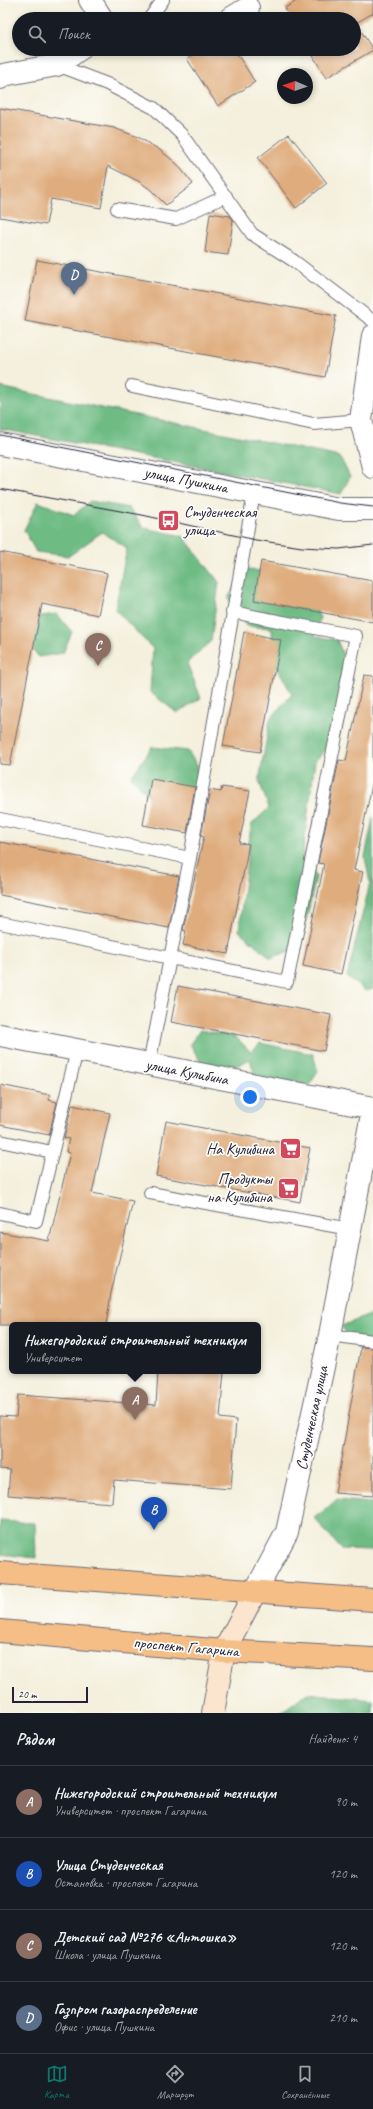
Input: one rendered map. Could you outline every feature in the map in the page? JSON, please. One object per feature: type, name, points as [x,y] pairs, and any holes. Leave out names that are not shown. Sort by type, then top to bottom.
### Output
[{"type":"main road","points":[[0,1573],[373,1600]]},
{"type":"main road","name":"Студенческая улица","points":[[213,1713],[224,1651],[255,1592]]},
{"type":"main road","name":"проспект Гагарина","points":[[0,1631],[224,1651],[373,1659]]},
{"type":"street","points":[[90,0],[98,12]]},
{"type":"street","points":[[241,12],[248,8]]},
{"type":"street","points":[[0,78],[3,76],[57,65],[70,56]]},
{"type":"street","points":[[373,336],[360,420],[373,467]]},
{"type":"street","name":"улица Пушкина","points":[[0,444],[339,509],[373,509]]},
{"type":"street","name":"улица Кулибина","points":[[0,1035],[373,1109]]},
{"type":"street","name":"Студенческая улица","points":[[255,1592],[287,1532],[330,1334],[373,1109]]},
{"type":"lane","points":[[154,12],[163,0]]},
{"type":"lane","points":[[57,65],[107,84],[154,108],[182,135],[252,234],[294,261],[373,322]]},
{"type":"lane","points":[[117,209],[176,220],[226,196]]},
{"type":"lane","points":[[132,386],[314,424],[360,420]]},
{"type":"lane","points":[[149,1064],[190,858],[254,493]]},
{"type":"lane","points":[[0,923],[287,982],[356,636],[232,612]]},
{"type":"lane","points":[[0,819],[190,858]]},
{"type":"lane","points":[[0,1213],[36,1221],[77,1050]]},
{"type":"lane","points":[[0,1141],[52,1152]]},
{"type":"lane","points":[[150,1193],[350,1229]]},
{"type":"lane","points":[[330,1334],[373,1341]]},
{"type":"green space","points":[[0,387],[340,457],[350,477],[341,494],[0,429]]},
{"type":"green space","points":[[90,501],[129,508],[144,528],[183,536],[219,582],[211,641],[187,663],[201,698],[177,713],[150,692],[153,649],[115,609],[127,548],[102,532],[69,556],[36,552],[24,530],[38,502],[74,515]]},
{"type":"green space","points":[[245,570],[264,571],[309,595],[320,618],[315,636],[337,640],[353,680],[340,735],[315,761],[303,851],[316,877],[300,947],[271,958],[239,931],[251,825],[269,808],[259,781],[270,719],[292,694],[273,660],[272,628],[246,626],[228,598]]},
{"type":"green space","points":[[57,614],[72,632],[63,653],[39,657],[24,641],[34,617]]},
{"type":"green space","points":[[152,747],[188,751],[200,770],[195,802],[156,803],[131,777]]},
{"type":"green space","points":[[373,817],[373,989],[366,991],[347,977],[370,883],[365,857]]},
{"type":"green space","points":[[200,1030],[236,1037],[251,1052],[260,1043],[313,1054],[318,1072],[307,1088],[255,1076],[250,1059],[231,1069],[202,1064],[190,1044]]},
{"type":"green space","points":[[373,1314],[373,1350],[358,1349],[341,1326]]},
{"type":"green space","points":[[337,1500],[373,1503],[373,1550],[341,1549],[314,1518]]},
{"type":"green space","points":[[0,1521],[35,1523],[36,1558],[0,1554]]},
{"type":"green space","points":[[307,1693],[373,1700],[373,1713],[280,1713]]},
{"type":"building","points":[[298,0],[373,0],[373,13],[361,20],[361,12],[287,12],[285,8]]},
{"type":"building","points":[[361,31],[373,50],[326,78],[313,56],[361,56]]},
{"type":"building","points":[[192,56],[238,56],[255,82],[218,106],[187,59]]},
{"type":"building","points":[[0,108],[114,128],[138,137],[160,150],[177,164],[193,184],[166,205],[151,190],[140,182],[108,166],[101,208],[51,199],[46,225],[0,217]]},
{"type":"building","points":[[289,134],[327,183],[296,208],[258,158]]},
{"type":"building","points":[[210,213],[230,216],[233,220],[228,255],[205,252]]},
{"type":"building","points":[[37,260],[336,316],[325,377],[25,321]]},
{"type":"building","points":[[0,552],[107,573],[98,615],[42,604],[10,765],[0,764]]},
{"type":"building","points":[[261,561],[373,581],[373,622],[254,600]]},
{"type":"building","points":[[244,632],[281,640],[260,752],[223,746]]},
{"type":"building","points":[[364,675],[373,676],[373,780],[354,870],[363,872],[341,974],[303,966],[324,864],[318,863],[339,760],[346,761]]},
{"type":"building","points":[[151,779],[195,787],[187,833],[143,825]]},
{"type":"building","points":[[222,787],[250,791],[239,843],[249,844],[228,954],[183,945],[186,931],[183,930],[204,836],[201,836],[210,790],[221,792]]},
{"type":"building","points":[[0,842],[179,876],[169,928],[0,895]]},
{"type":"building","points":[[178,986],[331,1015],[324,1051],[171,1022]]},
{"type":"building","points":[[0,1085],[50,1095],[49,1100],[57,1102],[49,1135],[0,1125]]},
{"type":"building","points":[[72,1105],[110,1113],[92,1193],[133,1201],[111,1293],[106,1322],[9,1322],[9,1325],[0,1325],[0,1232],[49,1241],[70,1153],[66,1152],[69,1139],[64,1138]]},
{"type":"building","points":[[166,1121],[310,1148],[300,1202],[156,1176]]},
{"type":"building","points":[[361,1347],[373,1348],[373,1496],[335,1493]]},
{"type":"building","points":[[158,1374],[224,1374],[220,1418],[236,1420],[231,1489],[114,1480],[112,1503],[8,1495],[10,1470],[0,1469],[0,1416],[16,1417],[18,1395],[156,1405]]},
{"type":"tram line","points":[[0,435],[340,503],[373,507]]},
{"type":"tram line","points":[[0,489],[142,515],[256,540],[302,547],[339,549],[373,545]]},
{"type":"place","name":"Газпром газораспределение","points":[[74,295]]},
{"type":"place","name":"Студенческая улица","points":[[168,521]]},
{"type":"place","name":"Детский сад №276 «Антошка»","points":[[98,666]]},
{"type":"place","name":"На Кулибина","points":[[290,1149]]},
{"type":"place","name":"Продукты на Кулибина","points":[[288,1188]]},
{"type":"place","name":"Нижегородский строительный техникум","points":[[135,1420]]},
{"type":"place","name":"Улица Студенческая","points":[[154,1530]]}]
